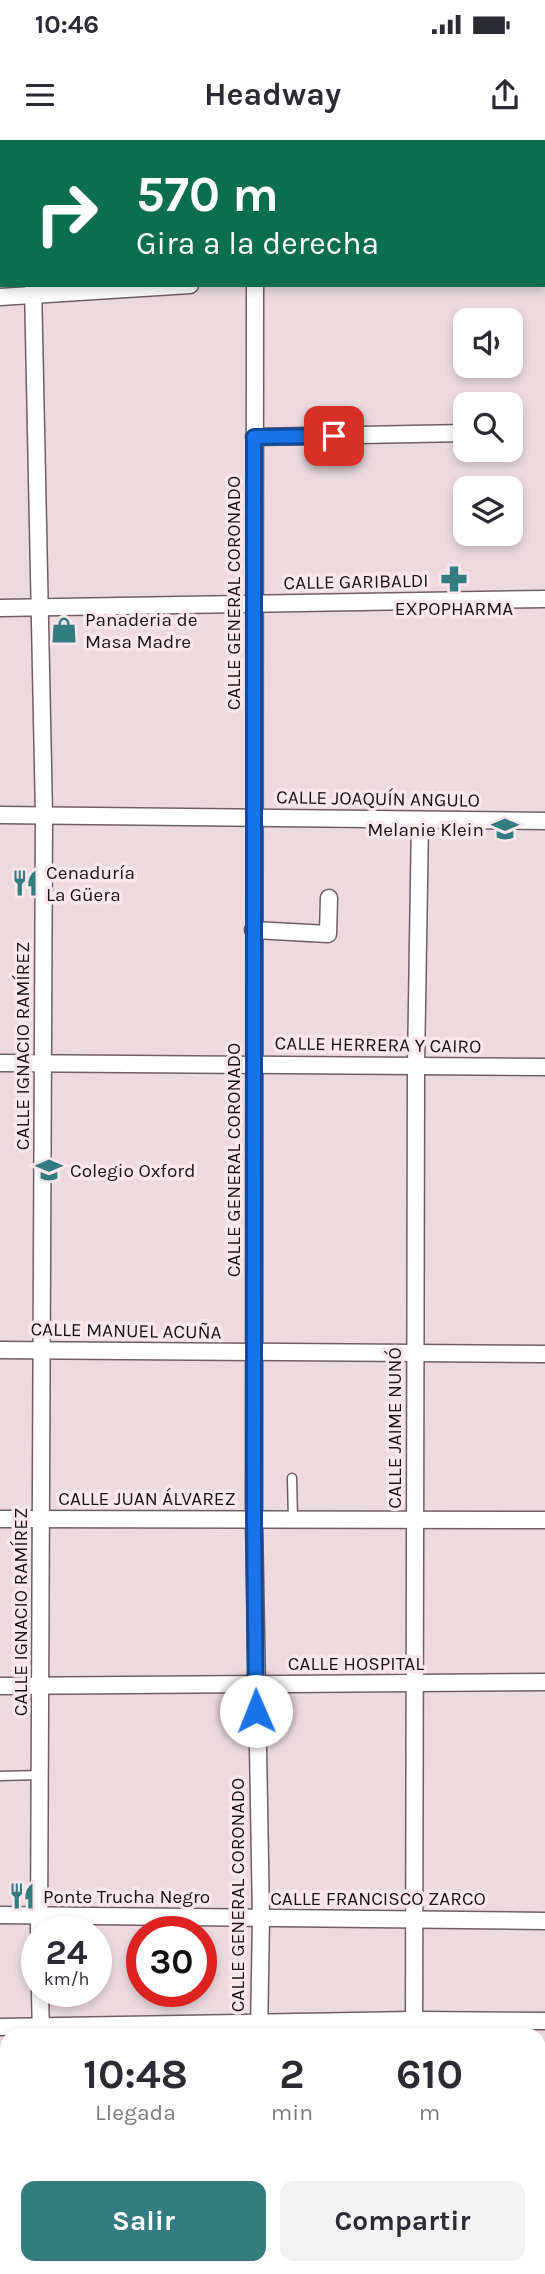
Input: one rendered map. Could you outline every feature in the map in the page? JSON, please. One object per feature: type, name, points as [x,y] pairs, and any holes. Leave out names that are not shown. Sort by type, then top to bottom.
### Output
[{"type":"street","points":[[0,297],[33,290],[127,287]]},
{"type":"street","name":"CALLE GENERAL CORONADO","points":[[255,287],[254,1520],[261,1918],[259,2028]]},
{"type":"street","name":"CALLE IGNACIO RAMÍREZ","points":[[33,290],[44,815],[39,1915]]},
{"type":"street","points":[[254,437],[453,433]]},
{"type":"street","name":"CALLE GARIBALDI","points":[[0,608],[545,599]]},
{"type":"street","name":"CALLE JOAQUÍN ANGULO","points":[[0,815],[545,821]]},
{"type":"street","name":"CALLE JAIME NUNÓ","points":[[414,2028],[413,1684],[419,821]]},
{"type":"street","points":[[254,930],[328,934],[330,898]]},
{"type":"street","name":"CALLE HERRERA Y CAIRO","points":[[0,1063],[545,1067]]},
{"type":"street","name":"CALLE MANUEL ACUÑA","points":[[0,1350],[545,1354]]},
{"type":"street","name":"CALLE JUAN ÁLVAREZ","points":[[0,1518],[545,1520]]},
{"type":"street","name":"CALLE HOSPITAL","points":[[0,1686],[545,1682]]},
{"type":"street","name":"CALLE FRANCISCO ZARCO","points":[[0,1915],[545,1921]]},
{"type":"street","points":[[40,2007],[41,2028]]},
{"type":"street","points":[[414,2028],[545,2021]]},
{"type":"lane","points":[[292,1478],[293,1520]]},
{"type":"lane","points":[[0,1776],[40,1775]]},
{"type":"place","name":"EXPOPHARMA","points":[[454,579]]},
{"type":"place","name":"Panaderia de Masa Madre","points":[[64,630]]},
{"type":"place","name":"Melanie Klein","points":[[505,829]]},
{"type":"place","name":"Cenaduría La Güera","points":[[25,883]]},
{"type":"place","name":"Colegio Oxford","points":[[49,1170]]},
{"type":"place","name":"Ponte Trucha Negro","points":[[22,1896]]},
{"type":"route","points":[[256,1711],[254,437],[334,436]]}]
